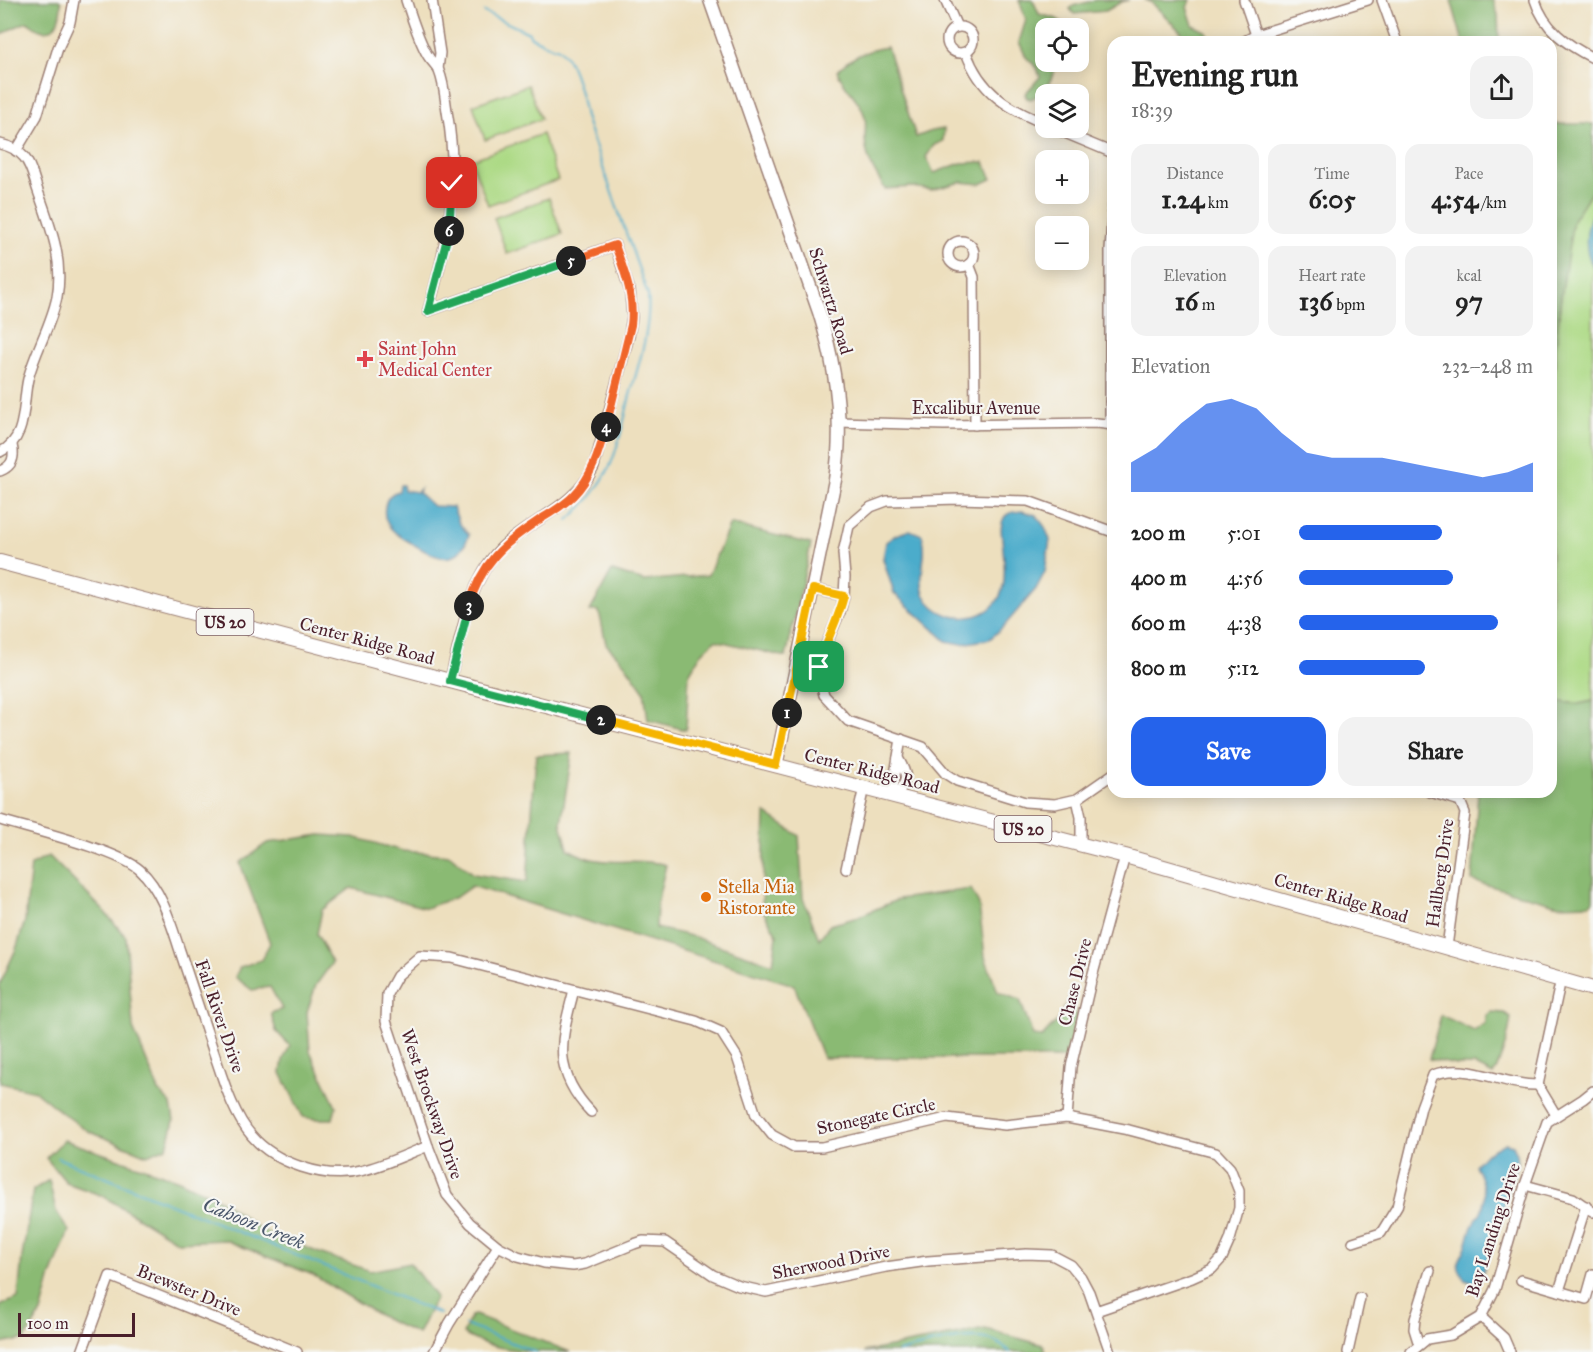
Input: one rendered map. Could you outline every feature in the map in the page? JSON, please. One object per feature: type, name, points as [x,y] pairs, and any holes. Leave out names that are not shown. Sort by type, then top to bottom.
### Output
[{"type":"main road","name":"Center Ridge Road","points":[[0,562],[1081,844],[1593,988]]},
{"type":"street","points":[[16,151],[37,116],[58,48],[70,22],[74,0]]},
{"type":"street","points":[[406,0],[428,57],[438,69],[444,87],[450,130],[452,192],[446,245],[428,311],[615,245],[628,284],[632,308],[629,336],[599,453],[591,472],[573,496],[514,537],[497,552],[486,566],[472,597],[450,681]]},
{"type":"street","points":[[432,0],[440,53],[438,69]]},
{"type":"street","name":"Schwartz Road","points":[[710,0],[822,322],[834,374],[838,422],[837,462],[776,765]]},
{"type":"street","points":[[945,0],[957,27]]},
{"type":"street","points":[[1244,0],[1256,35],[1368,0]]},
{"type":"street","points":[[1382,0],[1395,36]]},
{"type":"street","points":[[1535,0],[1540,16],[1568,45],[1593,58]]},
{"type":"street","points":[[957,27],[969,30],[973,37],[972,46],[966,52],[957,53],[947,44],[948,35],[957,27]]},
{"type":"street","points":[[966,52],[975,75],[989,91],[1008,106],[1035,119]]},
{"type":"street","points":[[1077,138],[1107,150]]},
{"type":"street","points":[[0,144],[24,157],[31,170],[55,242],[59,276],[52,313],[38,346],[28,379],[20,431],[12,445],[0,452]]},
{"type":"street","points":[[969,264],[974,277],[975,425]]},
{"type":"street","name":"Excalibur Avenue","points":[[838,422],[975,425],[1107,424]]},
{"type":"street","points":[[0,471],[11,463],[14,455],[12,445]]},
{"type":"street","points":[[1107,530],[1028,501],[959,499],[887,501],[871,507],[849,526],[843,553],[844,596],[819,667],[824,695],[848,721],[923,747],[946,774],[957,781],[1025,802],[1055,804],[1077,799],[1107,778]]},
{"type":"street","points":[[813,589],[844,596]]},
{"type":"street","points":[[896,795],[893,786],[901,739]]},
{"type":"street","points":[[846,869],[864,788]]},
{"type":"street","name":"Hallberg Drive","points":[[1447,947],[1465,813],[1460,801],[1450,798]]},
{"type":"street","points":[[1077,799],[1081,817],[1081,844]]},
{"type":"street","name":"Fall River Drive","points":[[0,820],[126,861],[139,869],[149,880],[167,912],[236,1113],[252,1137],[276,1156],[295,1166],[312,1170],[333,1173],[358,1172],[428,1146]]},
{"type":"street","name":"Chase Drive","points":[[1067,1119],[1071,1067],[1091,981],[1125,856]]},
{"type":"street","name":"West Brockway Drive","points":[[518,1256],[498,1245],[470,1223],[447,1195],[386,1021],[387,994],[397,976],[420,956],[452,958],[574,990]]},
{"type":"street","points":[[1556,1115],[1538,1085],[1561,979]]},
{"type":"street","points":[[574,990],[562,1034],[561,1053],[577,1098],[591,1112]]},
{"type":"street","name":"Stonegate Circle","points":[[574,990],[696,1021],[721,1032],[737,1057],[756,1115],[772,1135],[794,1147],[822,1147],[947,1118],[1005,1125],[1067,1119],[1129,1130],[1216,1153],[1230,1168],[1239,1191],[1239,1208],[1222,1258],[1212,1269],[1192,1278],[1096,1311]]},
{"type":"street","points":[[1353,1242],[1381,1233],[1397,1207],[1421,1107],[1433,1075],[1445,1070],[1468,1071],[1524,1085],[1538,1085]]},
{"type":"street","name":"Bay Landing Drive","points":[[1411,1352],[1427,1339],[1451,1335],[1481,1317],[1495,1289],[1544,1128],[1547,1122],[1556,1115],[1593,1091]]},
{"type":"street","points":[[1525,1185],[1574,1198],[1589,1209],[1558,1291]]},
{"type":"street","name":"Sherwood Drive","points":[[518,1256],[544,1263],[573,1266],[585,1264],[634,1244],[665,1242],[714,1275],[740,1286],[766,1292],[886,1267],[928,1261],[1052,1255],[1071,1265],[1081,1277],[1110,1352]]},
{"type":"street","points":[[434,1352],[498,1245]]},
{"type":"street","points":[[1419,1345],[1414,1329],[1415,1319],[1430,1271]]},
{"type":"street","points":[[1521,1280],[1586,1299],[1593,1274]]},
{"type":"street","name":"Brewster Drive","points":[[82,1352],[110,1276],[297,1352]]},
{"type":"street","points":[[1348,1352],[1360,1298]]},
{"type":"street","points":[[1481,1317],[1504,1338],[1510,1352]]},
{"type":"green space","points":[[0,0],[59,0],[61,2],[59,18],[50,30],[37,29],[27,22],[0,36]]},
{"type":"green space","points":[[1019,0],[1033,0],[1039,14],[1053,18],[1035,18],[1035,66],[1026,57],[1019,42],[1026,20]]},
{"type":"green space","points":[[1096,0],[1129,0],[1106,11],[1074,14],[1070,9],[1073,6]]},
{"type":"green space","points":[[1145,0],[1191,0],[1187,7],[1193,25],[1207,32],[1208,36],[1185,36],[1152,3]]},
{"type":"green space","points":[[1451,0],[1493,0],[1498,15],[1499,36],[1461,36]]},
{"type":"green space","points":[[887,47],[916,137],[944,129],[943,141],[934,145],[926,157],[934,173],[961,163],[984,162],[992,179],[981,184],[961,182],[932,190],[912,187],[885,189],[867,153],[862,108],[837,71],[859,55]]},
{"type":"green space","points":[[1038,72],[1054,72],[1048,84],[1035,84],[1035,97],[1027,98],[1025,94],[1040,77]]},
{"type":"green space","points":[[528,85],[541,119],[485,140],[473,105]]},
{"type":"green space","points":[[1557,124],[1593,124],[1593,189],[1573,220],[1557,339]]},
{"type":"green space","points":[[542,134],[558,180],[488,205],[471,160]]},
{"type":"green space","points":[[1593,189],[1593,701],[1578,704],[1557,702],[1557,339],[1572,220]]},
{"type":"green space","points":[[549,198],[562,234],[507,254],[494,218]]},
{"type":"green space","points":[[730,524],[811,544],[786,657],[715,640],[701,654],[689,674],[686,730],[648,720],[644,691],[625,664],[606,644],[599,611],[590,611],[612,571],[644,581],[708,575]]},
{"type":"green space","points":[[1593,701],[1593,901],[1590,904],[1559,905],[1472,881],[1478,798],[1557,798],[1557,702],[1579,704]]},
{"type":"green space","points":[[572,753],[561,823],[568,849],[595,860],[666,865],[657,903],[656,928],[691,936],[773,964],[777,935],[762,909],[765,813],[799,836],[803,898],[819,939],[830,925],[855,918],[899,899],[971,889],[979,905],[985,957],[998,992],[1020,1000],[1033,1036],[1042,1037],[1058,1020],[1070,997],[1079,1023],[1069,1058],[823,1058],[794,985],[472,886],[456,897],[426,908],[351,888],[322,910],[317,934],[332,963],[316,985],[307,1012],[310,1051],[336,1106],[333,1119],[303,1117],[281,1073],[283,1060],[290,1046],[276,1031],[271,1013],[282,1009],[270,987],[252,990],[235,977],[240,967],[261,960],[270,943],[240,863],[267,843],[320,835],[353,837],[403,851],[450,855],[473,874],[527,882],[536,755]]},
{"type":"green space","points":[[49,856],[102,909],[126,937],[133,1028],[159,1091],[171,1104],[174,1121],[167,1147],[147,1155],[88,1131],[35,1091],[0,1083],[0,984],[16,949],[25,921],[31,865]]},
{"type":"green space","points":[[1491,1012],[1504,1013],[1511,1017],[1505,1047],[1493,1075],[1474,1065],[1456,1065],[1429,1059],[1441,1015],[1474,1031],[1486,1023],[1486,1016]]},
{"type":"green space","points":[[64,1140],[179,1180],[222,1201],[262,1230],[322,1254],[370,1271],[410,1263],[436,1297],[418,1334],[385,1319],[313,1275],[225,1240],[178,1242],[103,1196],[67,1183],[46,1158]]},
{"type":"green space","points":[[49,1180],[56,1211],[69,1231],[51,1276],[41,1313],[25,1339],[0,1344],[0,1306],[18,1298],[33,1190]]},
{"type":"green space","points":[[475,1315],[570,1352],[514,1350],[475,1340],[463,1334],[471,1316]]},
{"type":"green space","points":[[985,1329],[1043,1345],[1046,1352],[864,1352]]},
{"type":"water","points":[[1593,211],[1593,267],[1586,239]]},
{"type":"water","points":[[400,485],[403,485],[404,490],[417,492],[420,489],[419,493],[433,506],[453,507],[459,523],[469,535],[460,552],[448,558],[434,555],[394,532],[386,521],[386,504],[391,495],[399,491]]},
{"type":"water","points":[[1022,511],[1036,515],[1045,527],[1050,540],[1045,572],[1036,589],[990,639],[962,644],[946,641],[894,593],[883,559],[886,542],[910,530],[922,535],[924,542],[922,587],[931,604],[944,613],[957,617],[970,617],[983,613],[992,607],[1002,590],[1005,570],[1002,522],[1008,514]]},
{"type":"water","points":[[1505,1143],[1513,1145],[1517,1166],[1481,1279],[1474,1283],[1465,1280],[1458,1265],[1471,1228],[1483,1206],[1482,1185],[1475,1165],[1485,1154]]},
{"type":"waterway","points":[[484,12],[529,33],[531,37],[554,48],[557,47],[568,60],[576,79],[585,117],[648,295],[648,321],[643,348],[613,458],[597,488],[568,520]]},
{"type":"waterway","name":"Cahoon Creek","points":[[58,1158],[440,1314]]},
{"type":"waterway","name":"Cahoon Creek","points":[[465,1325],[536,1352]]},
{"type":"waterway","name":"Cahoon Creek","points":[[898,1352],[946,1341],[973,1338],[994,1341],[1010,1352]]},
{"type":"place","name":"Saint John Medical Center","points":[[365,359]]},
{"type":"place","name":"Stella Mia Ristorante","points":[[706,897]]},
{"type":"route","points":[[452,183],[449,228],[428,311],[615,245],[632,299],[632,317],[599,453],[591,472],[573,496],[514,537],[497,552],[486,566],[472,597],[450,681],[776,765],[813,589],[844,596],[819,667]]}]
